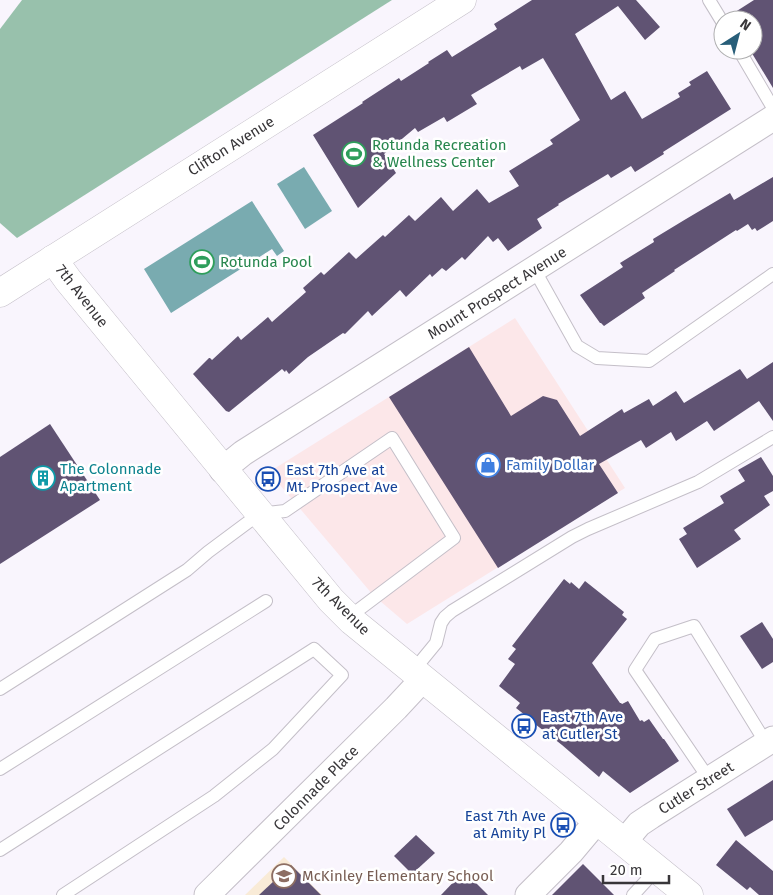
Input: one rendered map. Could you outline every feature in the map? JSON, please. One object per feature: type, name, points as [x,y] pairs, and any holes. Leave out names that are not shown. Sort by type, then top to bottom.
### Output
[{"type":"street","name":"Clifton Avenue","points":[[0,293],[462,0]]},
{"type":"street","name":"Mount Prospect Avenue","points":[[222,470],[243,453],[773,118]]},
{"type":"street","name":"7th Avenue","points":[[54,259],[68,280],[330,600],[348,618],[689,895]]},
{"type":"street","name":"Colonnade Place","points":[[207,895],[396,708],[418,675]]},
{"type":"street","name":"Cutler Street","points":[[624,842],[639,824],[770,741]]},
{"type":"street","points":[[528,895],[571,852],[598,821]]},
{"type":"lane","points":[[745,60],[773,108]]},
{"type":"lane","points":[[534,270],[577,346],[597,358],[649,361],[773,274]]},
{"type":"lane","points":[[418,675],[436,643],[441,623],[452,611],[588,529],[698,482],[773,437]]},
{"type":"lane","points":[[0,689],[187,570],[259,514],[285,511],[392,438],[454,538],[348,618]]},
{"type":"lane","points":[[0,769],[266,601]]},
{"type":"lane","points":[[709,779],[635,670],[655,638],[694,626],[770,741]]},
{"type":"lane","points":[[0,850],[314,649],[342,675],[273,750],[222,790],[63,895]]},
{"type":"lane","points":[[632,895],[656,868]]},
{"type":"shaded area","points":[[515,318],[625,488],[407,624],[373,595],[269,472]]},
{"type":"shaded area","name":"McKinley Elementary School","points":[[284,857],[322,895],[245,895]]},
{"type":"green space","points":[[22,0],[392,0],[17,238],[0,223],[0,29]]},
{"type":"water","points":[[304,167],[332,211],[305,229],[277,184]]},
{"type":"water","name":"Rotunda Pool","points":[[252,201],[284,251],[277,256],[272,249],[171,313],[144,269]]},
{"type":"building","points":[[532,0],[636,0],[660,27],[645,40],[618,6],[575,34],[611,100],[625,91],[642,119],[680,97],[678,93],[691,85],[689,82],[707,71],[731,109],[635,172],[631,166],[611,178],[608,174],[558,204],[537,219],[542,228],[508,251],[498,238],[493,242],[488,236],[465,260],[462,257],[446,271],[442,268],[432,277],[430,274],[406,297],[400,290],[372,316],[368,311],[345,334],[343,333],[308,357],[289,374],[286,370],[285,372],[282,369],[229,412],[226,411],[193,374],[209,358],[212,360],[238,336],[241,340],[268,317],[272,322],[306,292],[303,288],[321,272],[324,275],[349,252],[356,259],[383,235],[385,237],[409,215],[415,221],[441,197],[453,211],[477,189],[489,203],[519,186],[509,171],[553,144],[550,140],[580,120],[543,58],[522,70],[520,66],[471,95],[477,104],[447,122],[444,117],[418,132],[415,128],[384,154],[396,173],[358,208],[313,135],[399,78],[401,81],[447,50],[452,57],[497,29],[494,24]]},
{"type":"building","points":[[754,0],[773,0],[773,88],[756,60],[763,60],[763,10],[738,10]]},
{"type":"building","points":[[773,177],[773,221],[757,231],[755,228],[752,230],[748,224],[736,230],[642,293],[645,298],[604,326],[600,323],[580,295],[623,267],[620,263],[654,242],[653,239],[730,193],[734,200]]},
{"type":"building","points":[[469,347],[511,416],[543,396],[557,400],[580,436],[622,409],[624,413],[649,399],[653,406],[676,391],[684,403],[740,369],[747,379],[773,362],[773,421],[759,401],[714,431],[707,421],[676,441],[671,432],[646,448],[641,440],[599,464],[618,493],[498,568],[389,397]]},
{"type":"building","name":"The Colonnade Apartment","points":[[50,424],[100,500],[0,564],[0,457]]},
{"type":"building","points":[[761,457],[773,476],[773,491],[764,496],[770,505],[734,530],[741,539],[697,568],[679,539],[687,534],[683,528],[724,503],[720,496],[745,481],[738,470]]},
{"type":"building","points":[[564,579],[579,589],[585,581],[624,612],[622,615],[627,619],[592,663],[620,703],[628,701],[640,721],[644,722],[649,719],[679,761],[630,793],[603,771],[599,777],[516,708],[520,703],[499,686],[515,664],[508,659],[516,649],[512,646]]},
{"type":"building","points":[[762,622],[773,639],[773,662],[762,669],[740,636]]},
{"type":"building","points":[[773,780],[773,820],[745,837],[727,809]]},
{"type":"building","points":[[416,835],[435,853],[412,874],[394,856]]},
{"type":"building","points":[[736,840],[773,871],[773,895],[759,895],[750,887],[747,890],[716,865]]},
{"type":"building","points":[[583,864],[614,895],[552,895]]},
{"type":"building","name":"McKinley Elementary School","points":[[291,865],[321,895],[259,895]]},
{"type":"building","points":[[464,871],[488,895],[441,895]]},
{"type":"place","name":"Rotunda Recreation & Wellness Center","points":[[354,154]]},
{"type":"place","name":"Rotunda Pool","points":[[202,262]]},
{"type":"place","name":"Family Dollar","points":[[488,465]]},
{"type":"place","name":"The Colonnade Apartment","points":[[43,478]]},
{"type":"place","name":"East 7th Ave at Mt. Prospect Ave","points":[[268,479]]},
{"type":"place","name":"East 7th Ave at Cutler St","points":[[524,726]]},
{"type":"place","name":"East 7th Ave at Amity Pl","points":[[563,825]]},
{"type":"place","name":"McKinley Elementary School","points":[[284,876]]}]
